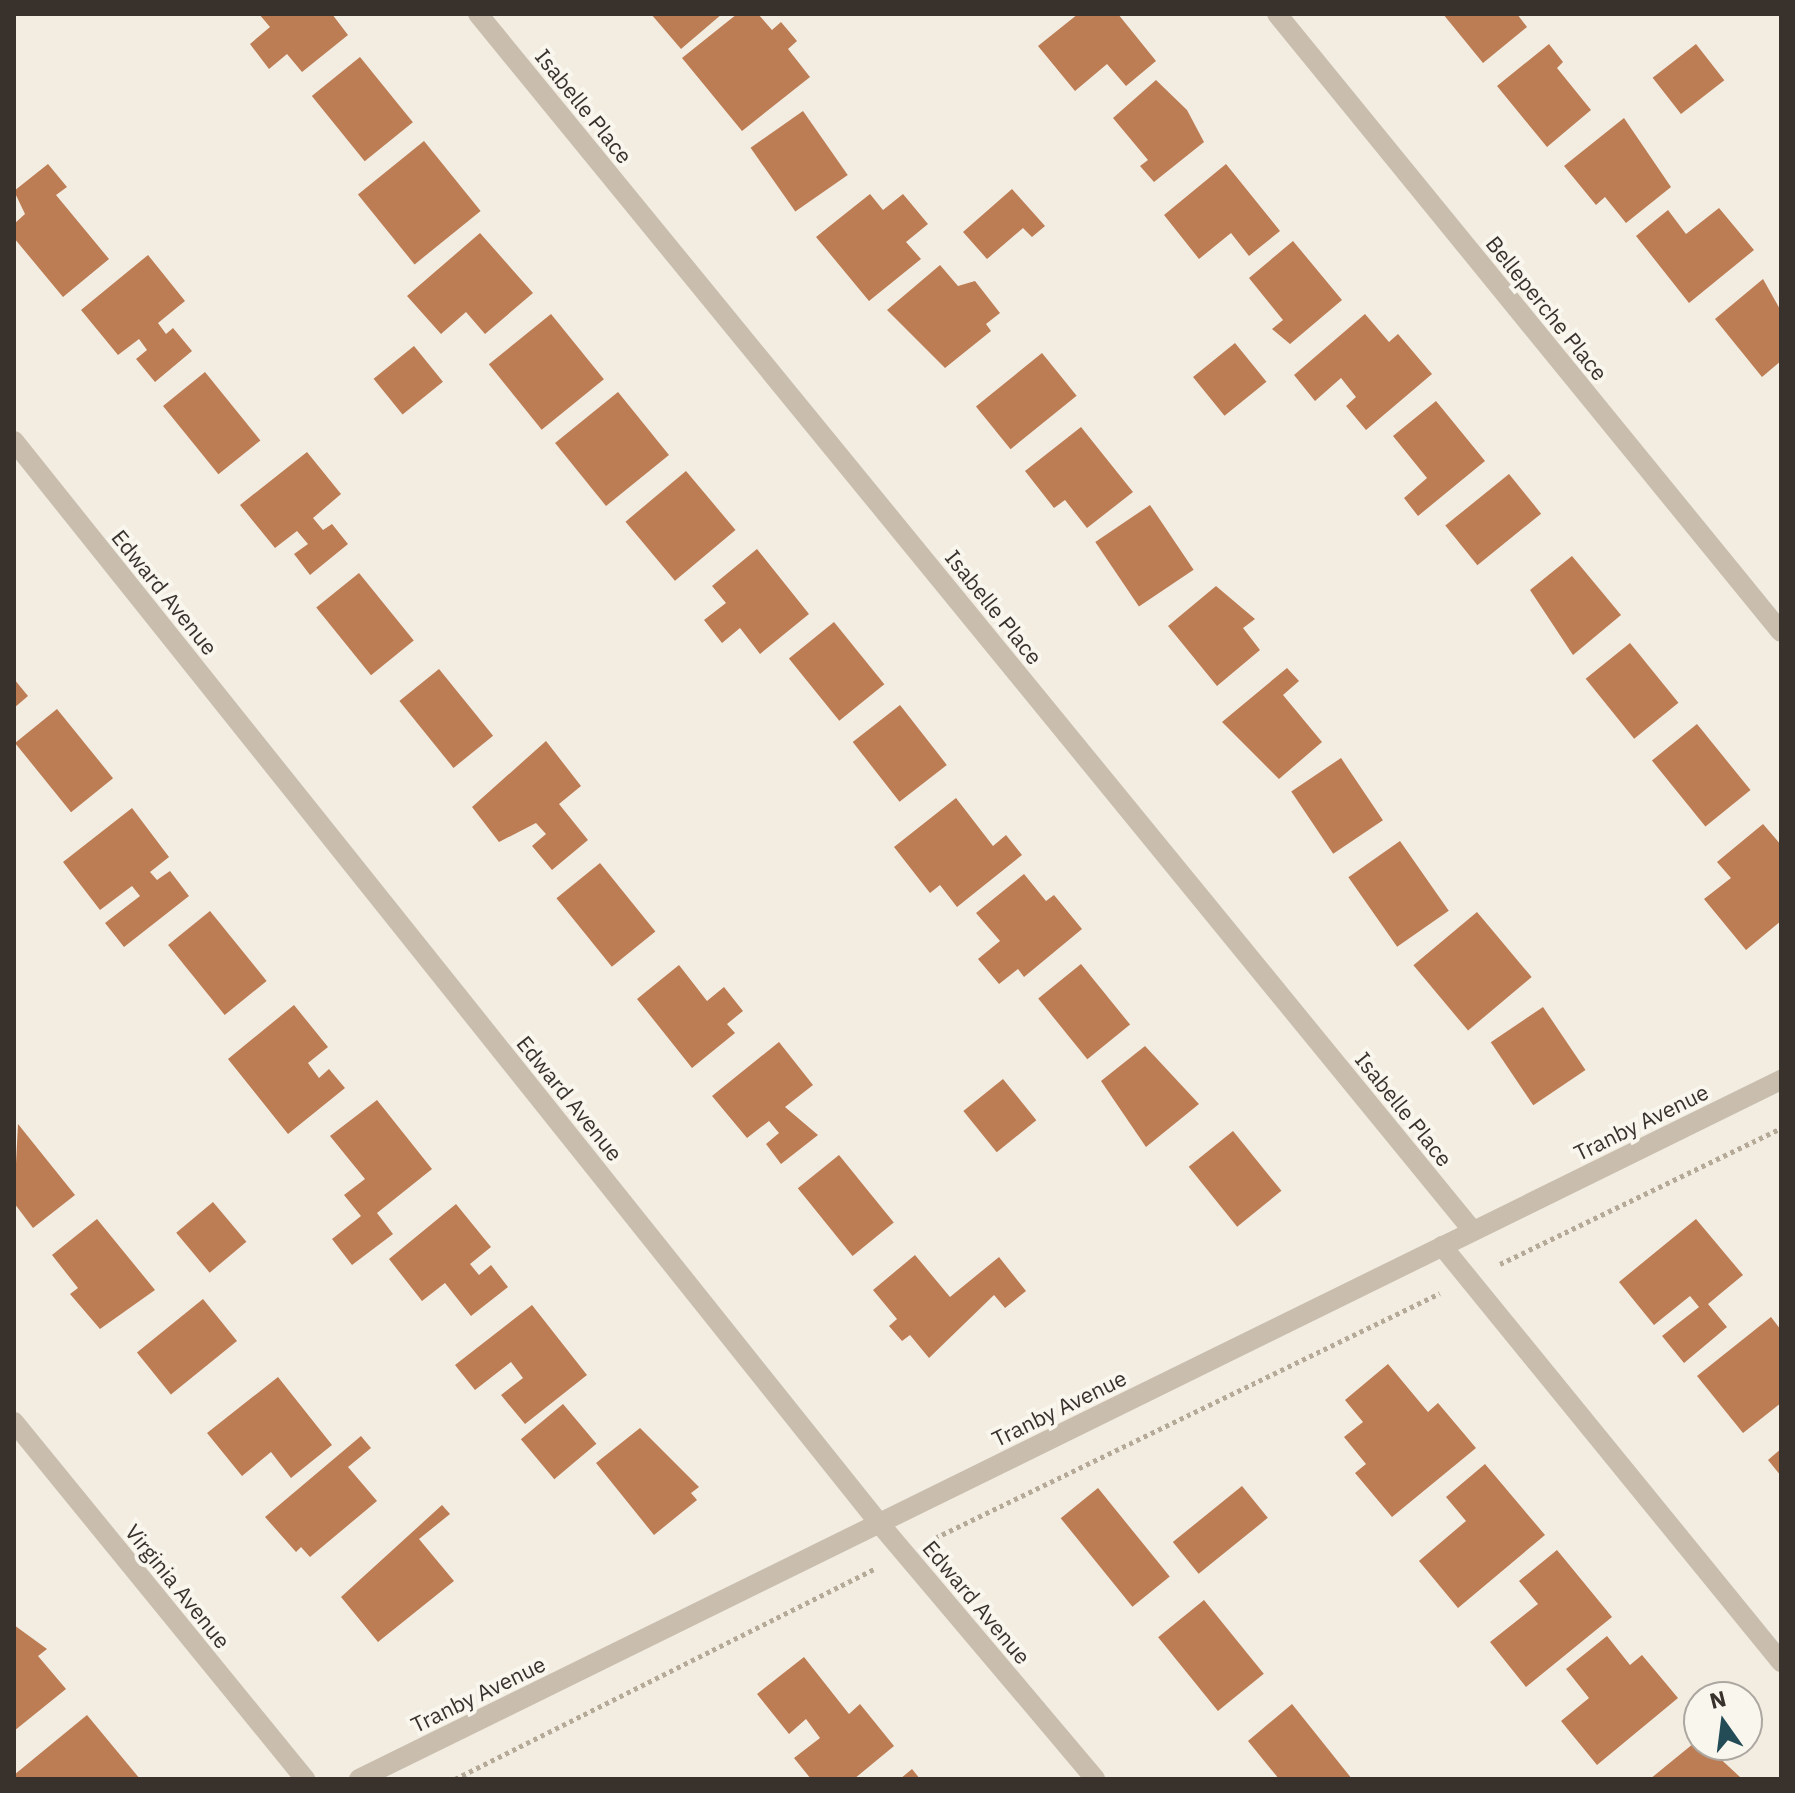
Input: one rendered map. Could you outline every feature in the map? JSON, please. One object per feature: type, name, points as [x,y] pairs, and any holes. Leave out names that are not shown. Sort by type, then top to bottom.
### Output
[{"type":"street","name":"Isabelle Place","points":[[478,14],[1473,1231]]},
{"type":"street","name":"Belleperche Place","points":[[1277,14],[1781,632]]},
{"type":"street","name":"Edward Avenue","points":[[14,441],[879,1523],[1095,1779]]},
{"type":"street","name":"Tranby Avenue","points":[[359,1779],[1781,1080]]},
{"type":"street","points":[[1442,1246],[1781,1662]]},
{"type":"street","name":"Virginia Avenue","points":[[14,1422],[305,1779]]},
{"type":"path","points":[[1525,1252],[1781,1128]]},
{"type":"path","points":[[964,1524],[1428,1299]]},
{"type":"path","points":[[455,1779],[860,1576]]},
{"type":"building","points":[[259,14],[332,14],[348,35],[302,72],[287,54],[269,69],[250,44],[270,27]]},
{"type":"building","points":[[651,14],[722,14],[681,49]]},
{"type":"building","points":[[737,14],[758,14],[772,30],[781,22],[797,41],[788,49],[810,77],[742,131],[682,58]]},
{"type":"building","points":[[1078,14],[1118,14],[1156,61],[1126,86],[1107,64],[1075,91],[1038,46]]},
{"type":"building","points":[[1443,14],[1517,14],[1527,27],[1483,63]]},
{"type":"building","points":[[1549,44],[1563,62],[1557,68],[1591,110],[1547,147],[1497,86]]},
{"type":"building","points":[[1696,44],[1724,80],[1681,114],[1653,78]]},
{"type":"building","points":[[360,57],[413,122],[365,161],[312,96]]},
{"type":"building","points":[[1156,80],[1187,110],[1204,142],[1154,182],[1140,166],[1148,160],[1113,118]]},
{"type":"building","points":[[803,111],[848,175],[795,212],[751,148]]},
{"type":"building","points":[[1624,118],[1671,187],[1626,223],[1605,197],[1596,205],[1564,166]]},
{"type":"building","points":[[424,141],[481,211],[415,264],[358,194]]},
{"type":"building","points":[[48,164],[67,187],[56,195],[109,259],[63,297],[14,238],[14,224],[25,214],[14,191]]},
{"type":"building","points":[[1226,164],[1280,231],[1249,256],[1231,233],[1199,259],[1164,215]]},
{"type":"building","points":[[1012,189],[1045,226],[1032,237],[1023,228],[987,259],[963,232]]},
{"type":"building","points":[[870,194],[883,210],[903,194],[928,224],[906,242],[921,259],[869,301],[816,237]]},
{"type":"building","points":[[1719,208],[1754,250],[1689,303],[1636,236],[1668,210],[1686,234]]},
{"type":"building","points":[[480,233],[533,293],[485,334],[466,312],[441,334],[407,296]]},
{"type":"building","points":[[1293,241],[1342,300],[1290,344],[1272,329],[1283,320],[1249,278]]},
{"type":"building","points":[[148,255],[185,301],[158,323],[166,334],[173,328],[192,351],[155,382],[136,359],[147,350],[139,339],[118,355],[81,310]]},
{"type":"building","points":[[940,265],[958,286],[975,281],[1000,313],[986,324],[991,331],[945,368],[887,310]]},
{"type":"building","points":[[1763,279],[1781,311],[1781,361],[1762,377],[1715,319]]},
{"type":"building","points":[[551,314],[604,379],[542,430],[489,364]]},
{"type":"building","points":[[1365,314],[1389,342],[1398,334],[1432,374],[1366,430],[1346,406],[1356,397],[1341,378],[1315,401],[1294,375]]},
{"type":"building","points":[[1235,343],[1266,382],[1225,416],[1193,377]]},
{"type":"building","points":[[414,346],[443,382],[403,414],[374,379]]},
{"type":"building","points":[[1042,353],[1077,396],[1011,449],[976,406]]},
{"type":"building","points":[[205,372],[260,440],[218,474],[163,406]]},
{"type":"building","points":[[618,392],[669,455],[606,506],[555,443]]},
{"type":"building","points":[[1436,401],[1485,461],[1418,516],[1404,498],[1427,478],[1393,436]]},
{"type":"building","points":[[1081,427],[1133,492],[1087,528],[1065,500],[1054,508],[1025,471]]},
{"type":"building","points":[[307,452],[341,494],[313,518],[323,530],[332,524],[348,544],[310,575],[294,554],[308,544],[297,531],[275,548],[240,505]]},
{"type":"building","points":[[686,471],[735,530],[675,581],[625,522]]},
{"type":"building","points":[[1509,474],[1541,514],[1477,565],[1445,526]]},
{"type":"building","points":[[1150,505],[1194,570],[1139,607],[1095,542]]},
{"type":"building","points":[[757,549],[809,614],[760,654],[740,628],[722,643],[704,620],[726,603],[712,586]]},
{"type":"building","points":[[1572,556],[1621,615],[1573,655],[1530,590]]},
{"type":"building","points":[[359,573],[414,641],[371,675],[316,608]]},
{"type":"building","points":[[1216,586],[1255,619],[1243,628],[1260,650],[1217,686],[1168,626]]},
{"type":"building","points":[[834,622],[884,684],[839,721],[789,659]]},
{"type":"building","points":[[1630,643],[1678,703],[1634,739],[1586,679]]},
{"type":"building","points":[[1287,668],[1299,681],[1283,695],[1322,742],[1279,779],[1222,722]]},
{"type":"building","points":[[439,669],[493,736],[453,768],[399,701]]},
{"type":"building","points":[[14,679],[28,696],[14,708]]},
{"type":"building","points":[[900,705],[947,765],[900,802],[853,742]]},
{"type":"building","points":[[57,709],[113,778],[71,812],[15,743]]},
{"type":"building","points":[[1697,724],[1750,790],[1705,827],[1652,761]]},
{"type":"building","points":[[546,741],[581,786],[559,804],[588,840],[552,870],[532,846],[546,834],[536,823],[499,842],[472,807]]},
{"type":"building","points":[[1341,758],[1383,820],[1333,854],[1291,792]]},
{"type":"building","points":[[956,798],[993,846],[1006,835],[1022,855],[957,907],[940,885],[930,893],[894,847]]},
{"type":"building","points":[[132,808],[169,857],[150,872],[157,880],[170,871],[189,896],[124,947],[105,923],[140,896],[132,886],[100,910],[63,862]]},
{"type":"building","points":[[1763,824],[1781,845],[1781,921],[1746,950],[1704,899],[1731,878],[1717,862]]},
{"type":"building","points":[[1400,841],[1449,911],[1397,947],[1348,877]]},
{"type":"building","points":[[600,863],[655,931],[612,967],[556,898]]},
{"type":"building","points":[[1024,874],[1046,901],[1054,895],[1082,929],[1024,977],[1018,969],[999,984],[978,959],[1000,941],[976,913]]},
{"type":"building","points":[[210,911],[267,981],[225,1015],[168,945]]},
{"type":"building","points":[[1477,912],[1532,977],[1468,1030],[1413,965]]},
{"type":"building","points":[[1081,964],[1130,1025],[1087,1059],[1038,999]]},
{"type":"building","points":[[679,965],[707,1001],[724,987],[743,1011],[727,1024],[735,1033],[692,1068],[637,999]]},
{"type":"building","points":[[294,1005],[328,1047],[308,1063],[319,1078],[329,1069],[345,1088],[288,1134],[228,1059]]},
{"type":"building","points":[[1543,1007],[1585,1070],[1533,1105],[1491,1042]]},
{"type":"building","points":[[779,1042],[813,1085],[785,1107],[818,1135],[781,1164],[766,1144],[779,1133],[769,1121],[747,1138],[712,1096]]},
{"type":"building","points":[[1145,1046],[1199,1104],[1146,1147],[1101,1081]]},
{"type":"building","points":[[1003,1079],[1036,1120],[997,1152],[963,1111]]},
{"type":"building","points":[[377,1100],[432,1169],[377,1213],[393,1234],[352,1265],[332,1239],[361,1216],[344,1195],[365,1179],[330,1136]]},
{"type":"building","points":[[18,1124],[75,1195],[33,1228],[14,1203]]},
{"type":"building","points":[[1233,1131],[1281,1191],[1237,1227],[1189,1167]]},
{"type":"building","points":[[839,1155],[894,1223],[853,1256],[798,1188]]},
{"type":"building","points":[[213,1202],[246,1242],[210,1273],[176,1233]]},
{"type":"building","points":[[456,1204],[491,1247],[470,1264],[479,1275],[491,1265],[508,1287],[471,1316],[445,1283],[422,1301],[389,1259]]},
{"type":"building","points":[[97,1219],[155,1290],[100,1329],[70,1294],[78,1288],[52,1255]]},
{"type":"building","points":[[1696,1219],[1743,1275],[1708,1304],[1727,1327],[1684,1363],[1662,1336],[1699,1307],[1690,1296],[1654,1325],[1619,1282]]},
{"type":"building","points":[[915,1255],[950,1297],[999,1257],[1026,1291],[1005,1308],[994,1295],[929,1358],[910,1335],[902,1341],[889,1326],[897,1319],[873,1290]]},
{"type":"building","points":[[203,1299],[237,1341],[171,1394],[137,1352]]},
{"type":"building","points":[[532,1305],[587,1375],[525,1424],[501,1395],[523,1378],[511,1362],[475,1390],[455,1365]]},
{"type":"building","points":[[1771,1317],[1781,1330],[1781,1403],[1743,1433],[1697,1376]]},
{"type":"building","points":[[1388,1364],[1428,1412],[1438,1403],[1476,1448],[1392,1517],[1355,1473],[1366,1464],[1344,1437],[1363,1422],[1345,1400]]},
{"type":"building","points":[[278,1377],[332,1445],[291,1478],[271,1452],[242,1476],[207,1433]]},
{"type":"building","points":[[563,1404],[596,1444],[554,1479],[521,1439]]},
{"type":"building","points":[[640,1428],[699,1487],[691,1493],[697,1500],[654,1535],[596,1463]]},
{"type":"building","points":[[361,1436],[371,1448],[348,1467],[377,1501],[310,1557],[301,1547],[296,1552],[265,1517]]},
{"type":"building","points":[[1781,1449],[1781,1476],[1768,1460]]},
{"type":"building","points":[[1485,1464],[1545,1535],[1458,1608],[1419,1561],[1466,1521],[1446,1497]]},
{"type":"building","points":[[1242,1486],[1268,1518],[1199,1574],[1173,1542]]},
{"type":"building","points":[[1098,1488],[1170,1577],[1132,1607],[1061,1518]]},
{"type":"building","points":[[442,1505],[450,1514],[419,1539],[454,1581],[378,1642],[341,1597]]},
{"type":"building","points":[[1557,1550],[1612,1617],[1526,1687],[1490,1642],[1538,1604],[1519,1581]]},
{"type":"building","points":[[1204,1600],[1264,1674],[1218,1711],[1158,1637]]},
{"type":"building","points":[[14,1625],[47,1649],[38,1656],[66,1689],[14,1731]]},
{"type":"building","points":[[1607,1636],[1630,1665],[1642,1655],[1678,1698],[1597,1765],[1561,1721],[1589,1698],[1566,1669]]},
{"type":"building","points":[[804,1657],[849,1714],[860,1704],[894,1746],[854,1779],[811,1779],[794,1758],[820,1738],[806,1719],[789,1734],[757,1694]]},
{"type":"building","points":[[1292,1704],[1352,1779],[1279,1779],[1248,1741]]},
{"type":"building","points":[[87,1715],[140,1779],[18,1779],[14,1775]]},
{"type":"building","points":[[1683,1752],[1683,1761],[1723,1761],[1740,1777],[1650,1779]]},
{"type":"building","points":[[912,1769],[920,1779],[900,1779]]}]
